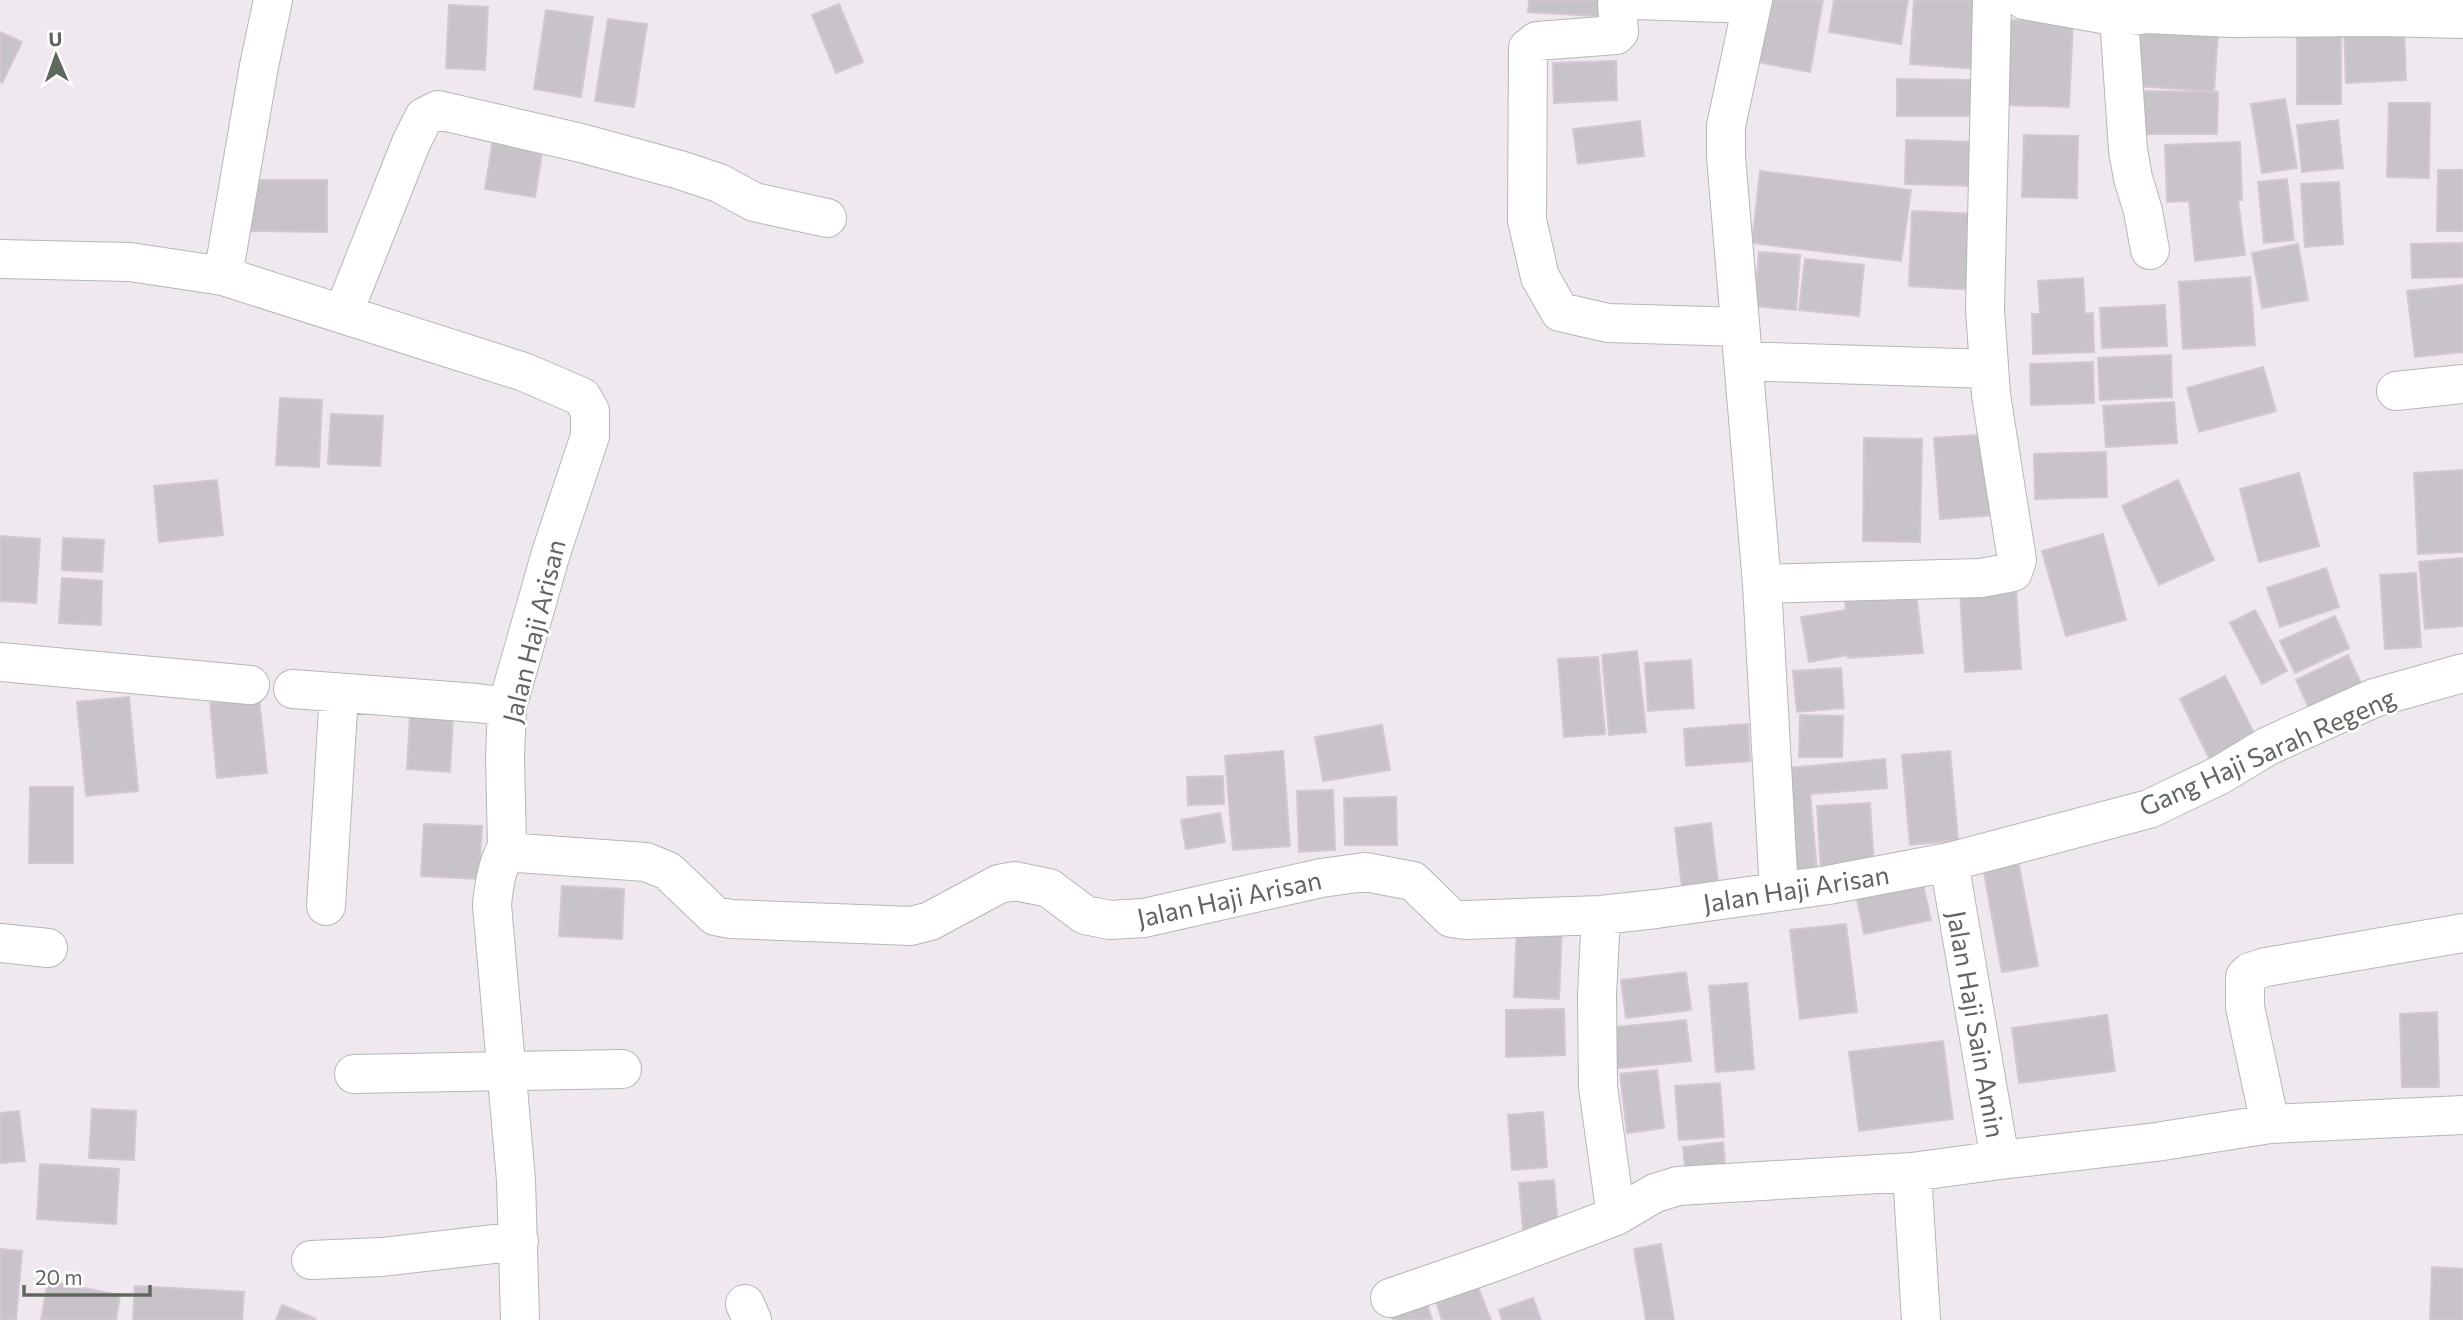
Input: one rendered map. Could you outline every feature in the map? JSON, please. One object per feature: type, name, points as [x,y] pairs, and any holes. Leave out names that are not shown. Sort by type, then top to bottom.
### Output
[{"type":"street","points":[[223,276],[259,66],[274,0]]},
{"type":"street","points":[[1620,0],[1617,4],[1619,32],[1616,35],[1537,41],[1528,48],[1527,220],[1540,277],[1560,312],[1608,323],[1741,344],[1989,369]]},
{"type":"street","points":[[1637,0],[1753,2],[1726,126],[1741,344],[1762,584],[1779,892]]},
{"type":"street","points":[[1762,584],[1982,578],[2013,572],[2017,560],[1989,369],[1985,309],[1992,0]]},
{"type":"street","points":[[2024,0],[2119,17],[2232,9],[2463,19]]},
{"type":"street","points":[[2119,17],[2128,150],[2150,250]]},
{"type":"street","points":[[342,314],[411,143],[424,117],[439,110],[680,170],[719,183],[754,202],[827,218]]},
{"type":"street","name":"Jalan Haji Arisan","points":[[0,259],[130,262],[223,276],[524,372],[582,397],[590,411],[590,436],[551,552],[507,707],[507,846],[518,853],[646,862],[668,871],[715,916],[756,922],[911,926],[930,921],[999,884],[1015,881],[1049,888],[1085,915],[1110,920],[1144,918],[1321,878],[1365,872],[1413,881],[1451,918],[1466,920],[1601,915],[1828,885],[1949,862]]},
{"type":"street","points":[[2396,391],[2463,384]]},
{"type":"street","points":[[0,662],[250,685]]},
{"type":"street","name":"Gang Haji Sarah Regeng","points":[[1949,862],[2149,809],[2220,775],[2268,746],[2374,698],[2463,673]]},
{"type":"street","points":[[293,689],[507,707]]},
{"type":"street","points":[[326,906],[339,693]]},
{"type":"street","points":[[507,846],[499,861],[492,905],[519,1241],[520,1320]]},
{"type":"street","name":"Jalan Haji Sain Amin","points":[[1390,1298],[1616,1216],[1655,1193],[1678,1186],[1912,1172],[2000,1160],[1949,862]]},
{"type":"street","points":[[1601,915],[1597,995],[1598,1087],[1616,1216]]},
{"type":"street","points":[[2270,1124],[2245,1007],[2245,976],[2250,971],[2463,933]]},
{"type":"street","points":[[0,943],[48,948]]},
{"type":"street","points":[[354,1074],[622,1069]]},
{"type":"street","points":[[2000,1160],[2156,1142],[2270,1124],[2463,1115]]},
{"type":"street","points":[[1912,1172],[1921,1320]]},
{"type":"street","points":[[311,1260],[382,1257],[519,1241]]},
{"type":"building","points":[[1529,0],[1611,0],[1610,17],[1528,12]]},
{"type":"building","points":[[1764,0],[1823,0],[1810,72],[1752,61]]},
{"type":"building","points":[[1834,0],[1908,0],[1901,44],[1829,32]]},
{"type":"building","points":[[1914,0],[1983,0],[1978,69],[1910,64]]},
{"type":"building","points":[[839,4],[863,62],[836,73],[812,15]]},
{"type":"building","points":[[449,5],[488,7],[485,70],[446,68]]},
{"type":"building","points":[[546,10],[593,17],[581,97],[534,89]]},
{"type":"building","points":[[608,19],[647,24],[634,107],[595,101]]},
{"type":"building","points":[[2007,20],[2073,22],[2069,107],[2004,105]]},
{"type":"building","points":[[2404,27],[2406,80],[2346,83],[2344,29]]},
{"type":"building","points":[[2137,28],[2218,32],[2214,91],[2134,86]]},
{"type":"building","points":[[0,32],[22,42],[2,83],[0,82]]},
{"type":"building","points":[[2297,34],[2341,35],[2341,104],[2297,104]]},
{"type":"building","points":[[1616,61],[1617,100],[1554,103],[1553,63]]},
{"type":"building","points":[[1897,79],[1973,80],[1973,116],[1897,116]]},
{"type":"building","points":[[2136,91],[2218,92],[2217,134],[2136,134]]},
{"type":"building","points":[[2285,99],[2297,168],[2262,173],[2251,104]]},
{"type":"building","points":[[2389,103],[2430,103],[2429,178],[2387,177]]},
{"type":"building","points":[[2338,120],[2343,168],[2302,172],[2297,125]]},
{"type":"building","points":[[1640,121],[1644,156],[1578,164],[1573,129]]},
{"type":"building","points":[[2024,135],[2078,136],[2077,198],[2022,197]]},
{"type":"building","points":[[493,139],[543,146],[535,197],[485,189]]},
{"type":"building","points":[[1906,140],[1978,142],[1977,186],[1905,184]]},
{"type":"building","points":[[2240,142],[2242,200],[2238,200],[2245,255],[2195,261],[2189,201],[2167,202],[2165,145]]},
{"type":"building","points":[[2438,170],[2463,170],[2463,231],[2437,231]]},
{"type":"building","points":[[1760,171],[1911,190],[1901,261],[1752,243]]},
{"type":"building","points":[[2287,179],[2294,240],[2264,243],[2258,182]]},
{"type":"building","points":[[246,180],[327,180],[327,232],[246,231]]},
{"type":"building","points":[[2339,182],[2343,244],[2305,247],[2301,184]]},
{"type":"building","points":[[1912,211],[1979,214],[1976,290],[1909,286]]},
{"type":"building","points":[[2463,243],[2463,277],[2412,278],[2411,244]]},
{"type":"building","points":[[2298,244],[2308,300],[2262,308],[2252,253]]},
{"type":"building","points":[[1759,252],[1800,255],[1796,310],[1754,306]]},
{"type":"building","points":[[1805,259],[1864,265],[1859,316],[1799,310]]},
{"type":"building","points":[[2250,277],[2255,345],[2183,349],[2179,282]]},
{"type":"building","points":[[2083,278],[2085,314],[2093,313],[2094,352],[2033,354],[2032,314],[2040,314],[2038,281]]},
{"type":"building","points":[[2463,285],[2463,352],[2415,357],[2407,291]]},
{"type":"building","points":[[2165,305],[2167,346],[2102,348],[2100,308]]},
{"type":"building","points":[[2171,355],[2172,397],[2100,400],[2098,358]]},
{"type":"building","points":[[2093,362],[2094,403],[2031,405],[2030,364]]},
{"type":"building","points":[[2263,367],[2276,411],[2199,432],[2187,388]]},
{"type":"building","points":[[280,398],[322,400],[319,467],[276,465]]},
{"type":"building","points":[[2174,402],[2177,443],[2106,447],[2103,406]]},
{"type":"building","points":[[331,414],[383,416],[380,466],[328,464]]},
{"type":"building","points":[[1991,434],[1997,515],[1940,519],[1934,438]]},
{"type":"building","points":[[1864,438],[1922,439],[1920,542],[1863,541]]},
{"type":"building","points":[[2106,452],[2107,497],[2035,499],[2034,454]]},
{"type":"building","points":[[2463,470],[2463,552],[2418,554],[2414,473]]},
{"type":"building","points":[[2299,473],[2319,546],[2259,562],[2240,489]]},
{"type":"building","points":[[217,480],[223,535],[159,542],[154,486]]},
{"type":"building","points":[[2178,480],[2214,560],[2159,585],[2122,506]]},
{"type":"building","points":[[2103,534],[2126,620],[2066,636],[2042,551]]},
{"type":"building","points":[[0,536],[40,539],[36,603],[0,601]]},
{"type":"building","points":[[63,538],[104,540],[102,572],[62,570]]},
{"type":"building","points":[[2463,558],[2463,626],[2425,629],[2419,562]]},
{"type":"building","points":[[2326,568],[2339,607],[2280,627],[2267,588]]},
{"type":"building","points":[[2416,573],[2421,647],[2385,649],[2380,575]]},
{"type":"building","points":[[62,578],[102,581],[101,625],[59,623]]},
{"type":"building","points":[[2016,588],[2021,669],[1965,672],[1960,592]]},
{"type":"building","points":[[1916,593],[1923,653],[1848,658],[1848,655],[1809,662],[1801,617],[1846,610],[1845,600]]},
{"type":"building","points":[[2255,610],[2287,671],[2262,684],[2230,623]]},
{"type":"building","points":[[2335,616],[2349,648],[2295,673],[2280,641]]},
{"type":"building","points":[[1637,651],[1646,732],[1609,735],[1602,655]]},
{"type":"building","points":[[2348,655],[2365,692],[2312,715],[2296,680]]},
{"type":"building","points":[[1598,657],[1605,734],[1564,737],[1558,659]]},
{"type":"building","points":[[1691,660],[1694,708],[1648,711],[1645,663]]},
{"type":"building","points":[[1841,668],[1844,708],[1797,712],[1793,671]]},
{"type":"building","points":[[2225,676],[2256,737],[2210,760],[2180,699]]},
{"type":"building","points":[[129,697],[138,791],[86,796],[77,702]]},
{"type":"building","points":[[259,698],[267,773],[217,778],[210,703]]},
{"type":"building","points":[[410,715],[453,717],[450,772],[407,769]]},
{"type":"building","points":[[1800,715],[1843,716],[1842,757],[1799,757]]},
{"type":"building","points":[[1748,724],[1750,761],[1686,766],[1684,729]]},
{"type":"building","points":[[1382,725],[1390,770],[1323,781],[1315,737]]},
{"type":"building","points":[[1283,751],[1290,846],[1233,850],[1225,756]]},
{"type":"building","points":[[1950,751],[1958,840],[1910,845],[1902,755]]},
{"type":"building","points":[[1885,759],[1887,788],[1810,794],[1817,870],[1797,872],[1789,768]]},
{"type":"building","points":[[1223,776],[1224,804],[1188,805],[1187,777]]},
{"type":"building","points":[[30,787],[73,787],[73,863],[29,863]]},
{"type":"building","points":[[1333,790],[1335,850],[1299,852],[1297,791]]},
{"type":"building","points":[[1396,797],[1397,845],[1345,845],[1344,798]]},
{"type":"building","points":[[1870,803],[1874,869],[1821,872],[1817,806]]},
{"type":"building","points":[[1220,813],[1225,842],[1186,849],[1181,820]]},
{"type":"building","points":[[1711,823],[1718,883],[1682,888],[1675,828]]},
{"type":"building","points":[[424,824],[482,826],[479,879],[421,876]]},
{"type":"building","points":[[2018,860],[2038,966],[2002,972],[1983,867]]},
{"type":"building","points":[[1922,880],[1931,920],[1864,934],[1856,894]]},
{"type":"building","points":[[562,886],[624,889],[622,939],[559,936]]},
{"type":"building","points":[[1846,924],[1857,1012],[1800,1019],[1790,930]]},
{"type":"building","points":[[1517,925],[1562,927],[1559,999],[1514,997]]},
{"type":"building","points":[[1686,972],[1691,1010],[1626,1018],[1621,980]]},
{"type":"building","points":[[1747,983],[1754,1069],[1716,1072],[1709,986]]},
{"type":"building","points":[[1564,1009],[1565,1055],[1506,1057],[1506,1010]]},
{"type":"building","points":[[2437,1012],[2439,1087],[2402,1087],[2400,1014]]},
{"type":"building","points":[[2107,1015],[2115,1071],[2019,1083],[2012,1028]]},
{"type":"building","points":[[1686,1020],[1691,1061],[1611,1069],[1606,1028]]},
{"type":"building","points":[[1943,1041],[1953,1119],[1859,1131],[1849,1052]]},
{"type":"building","points":[[1657,1070],[1664,1128],[1627,1133],[1620,1074]]},
{"type":"building","points":[[1720,1083],[1724,1137],[1679,1140],[1675,1086]]},
{"type":"building","points":[[92,1109],[136,1111],[134,1160],[89,1158]]},
{"type":"building","points":[[19,1111],[25,1161],[0,1163],[0,1113]]},
{"type":"building","points":[[1543,1112],[1547,1167],[1512,1170],[1508,1115]]},
{"type":"building","points":[[1723,1142],[1726,1174],[1686,1178],[1683,1147]]},
{"type":"building","points":[[40,1164],[119,1169],[116,1224],[37,1219]]},
{"type":"building","points":[[1554,1180],[1558,1226],[1523,1229],[1519,1183]]},
{"type":"building","points":[[1661,1244],[1674,1320],[1646,1320],[1634,1249]]},
{"type":"building","points":[[0,1249],[22,1251],[16,1320],[0,1320]]},
{"type":"building","points":[[2432,1267],[2463,1269],[2463,1320],[2430,1320]]},
{"type":"building","points":[[48,1281],[120,1295],[116,1320],[41,1320]]},
{"type":"building","points":[[135,1286],[244,1292],[242,1320],[133,1320]]},
{"type":"building","points":[[1478,1287],[1491,1320],[1442,1320],[1436,1302]]},
{"type":"building","points":[[1533,1298],[1541,1320],[1502,1320],[1499,1310]]},
{"type":"building","points":[[1427,1303],[1432,1320],[1393,1320],[1391,1314]]},
{"type":"building","points":[[282,1305],[316,1319],[276,1320]]}]
